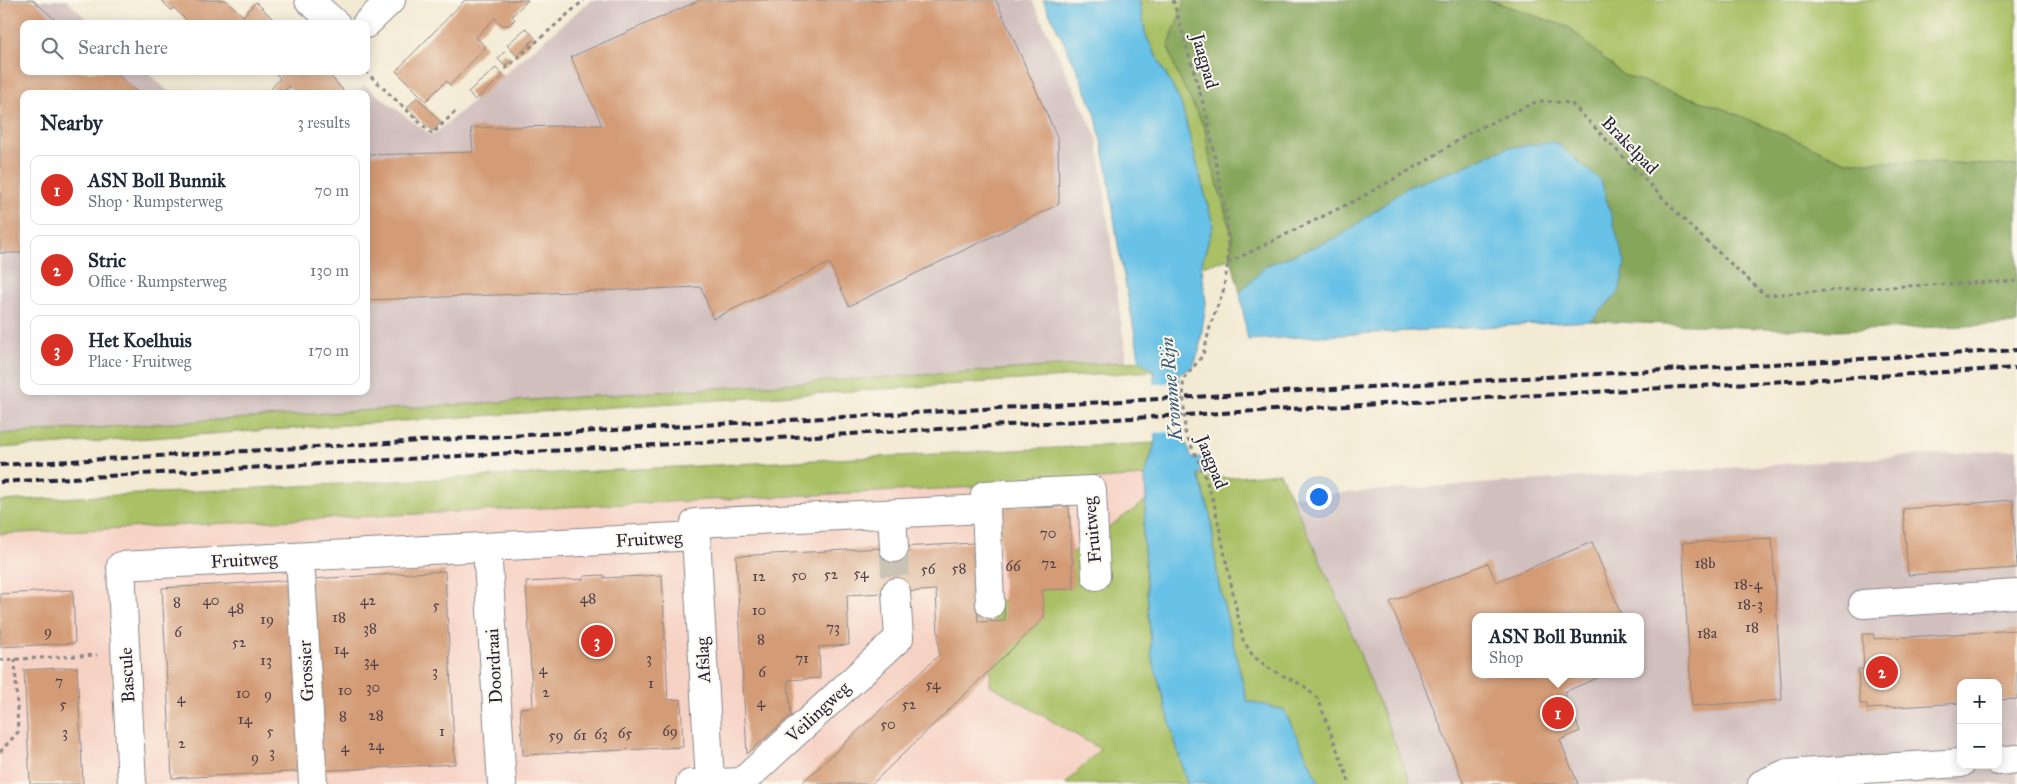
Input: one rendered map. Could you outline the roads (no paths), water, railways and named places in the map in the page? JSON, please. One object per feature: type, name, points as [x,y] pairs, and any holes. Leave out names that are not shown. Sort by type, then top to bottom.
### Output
[{"type":"street","points":[[308,0],[331,20]]},
{"type":"street","points":[[370,20],[391,0]]},
{"type":"street","name":"Fruitweg","points":[[121,566],[696,536],[695,524],[986,509],[985,495],[1092,490],[1096,576]]},
{"type":"street","points":[[986,509],[990,604]]},
{"type":"street","points":[[892,514],[894,548]]},
{"type":"street","name":"Afslag","points":[[696,536],[700,784]]},
{"type":"street","name":"Doordraai","points":[[487,547],[502,784]]},
{"type":"street","name":"Grossier","points":[[300,557],[313,784]]},
{"type":"street","name":"Bascule","points":[[121,566],[132,784]]},
{"type":"street","name":"Veilingweg","points":[[700,784],[742,782],[899,638],[896,592]]},
{"type":"street","points":[[1863,604],[2017,594]]},
{"type":"street","points":[[2002,761],[2017,759]]},
{"type":"street","points":[[1762,784],[1785,774],[1957,763]]},
{"type":"water","name":"Kromme Rijn","points":[[1043,0],[1139,0],[1146,36],[1181,103],[1213,225],[1201,266],[1206,303],[1199,351],[1193,367],[1178,375],[1181,438],[1187,445],[1192,458],[1202,457],[1212,465],[1198,474],[1210,513],[1218,581],[1247,701],[1284,710],[1320,784],[1187,784],[1152,658],[1143,536],[1146,501],[1145,476],[1155,443],[1154,371],[1140,361],[1118,245],[1107,168],[1095,113],[1075,65]]},
{"type":"water","points":[[1555,142],[1601,181],[1625,263],[1619,292],[1591,321],[1248,340],[1240,293],[1266,266],[1341,236],[1408,187],[1459,169],[1507,148]]},
{"type":"tunnel","points":[[894,548],[896,592]]},
{"type":"railway","points":[[0,465],[2017,350]]},
{"type":"railway","points":[[0,482],[2017,368]]},
{"type":"place","name":"Het Koelhuis","points":[[597,641]]},
{"type":"place","name":"Stric","points":[[1882,672]]},
{"type":"place","name":"ASN Boll Bunnik","points":[[1558,713]]}]
